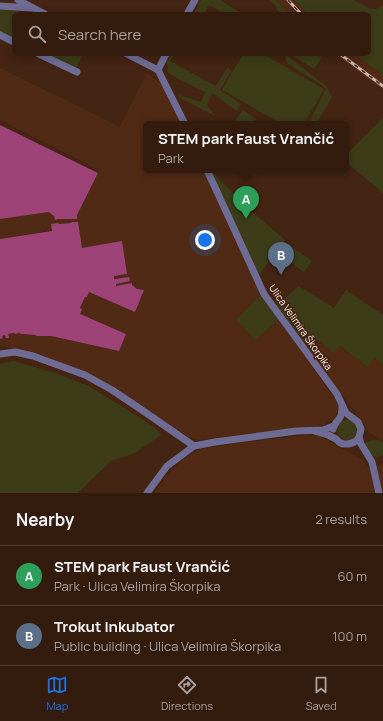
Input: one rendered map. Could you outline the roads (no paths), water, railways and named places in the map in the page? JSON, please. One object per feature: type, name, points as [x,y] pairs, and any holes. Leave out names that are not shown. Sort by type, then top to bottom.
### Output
[{"type":"street","points":[[18,0],[41,12]]},
{"type":"street","points":[[188,12],[195,0]]},
{"type":"street","points":[[0,6],[32,8]]},
{"type":"street","points":[[0,36],[12,41]]},
{"type":"street","points":[[43,56],[77,72]]},
{"type":"street","points":[[130,56],[158,70],[184,121]]},
{"type":"street","points":[[158,70],[165,56]]},
{"type":"street","name":"Ulica Velimira Škorpika","points":[[208,173],[264,294],[337,394],[346,414],[350,417]]},
{"type":"street","points":[[0,354],[15,352],[33,356],[85,375],[112,390],[194,446]]},
{"type":"street","points":[[336,439],[333,430],[342,411],[342,405]]},
{"type":"street","points":[[339,419],[350,417],[358,422],[360,426],[361,430],[359,437],[356,441],[348,444]]},
{"type":"street","points":[[147,493],[167,466],[194,446],[296,431],[314,431],[334,426]]},
{"type":"street","points":[[314,431],[328,435],[343,444],[357,447],[366,452]]},
{"type":"street","points":[[359,437],[361,444],[372,462],[379,493]]},
{"type":"railway","points":[[288,0],[299,12]]},
{"type":"railway","points":[[343,56],[383,86]]},
{"type":"place","name":"STEM park Faust Vrančić","points":[[246,219]]},
{"type":"place","name":"Trokut Inkubator","points":[[281,275]]}]
